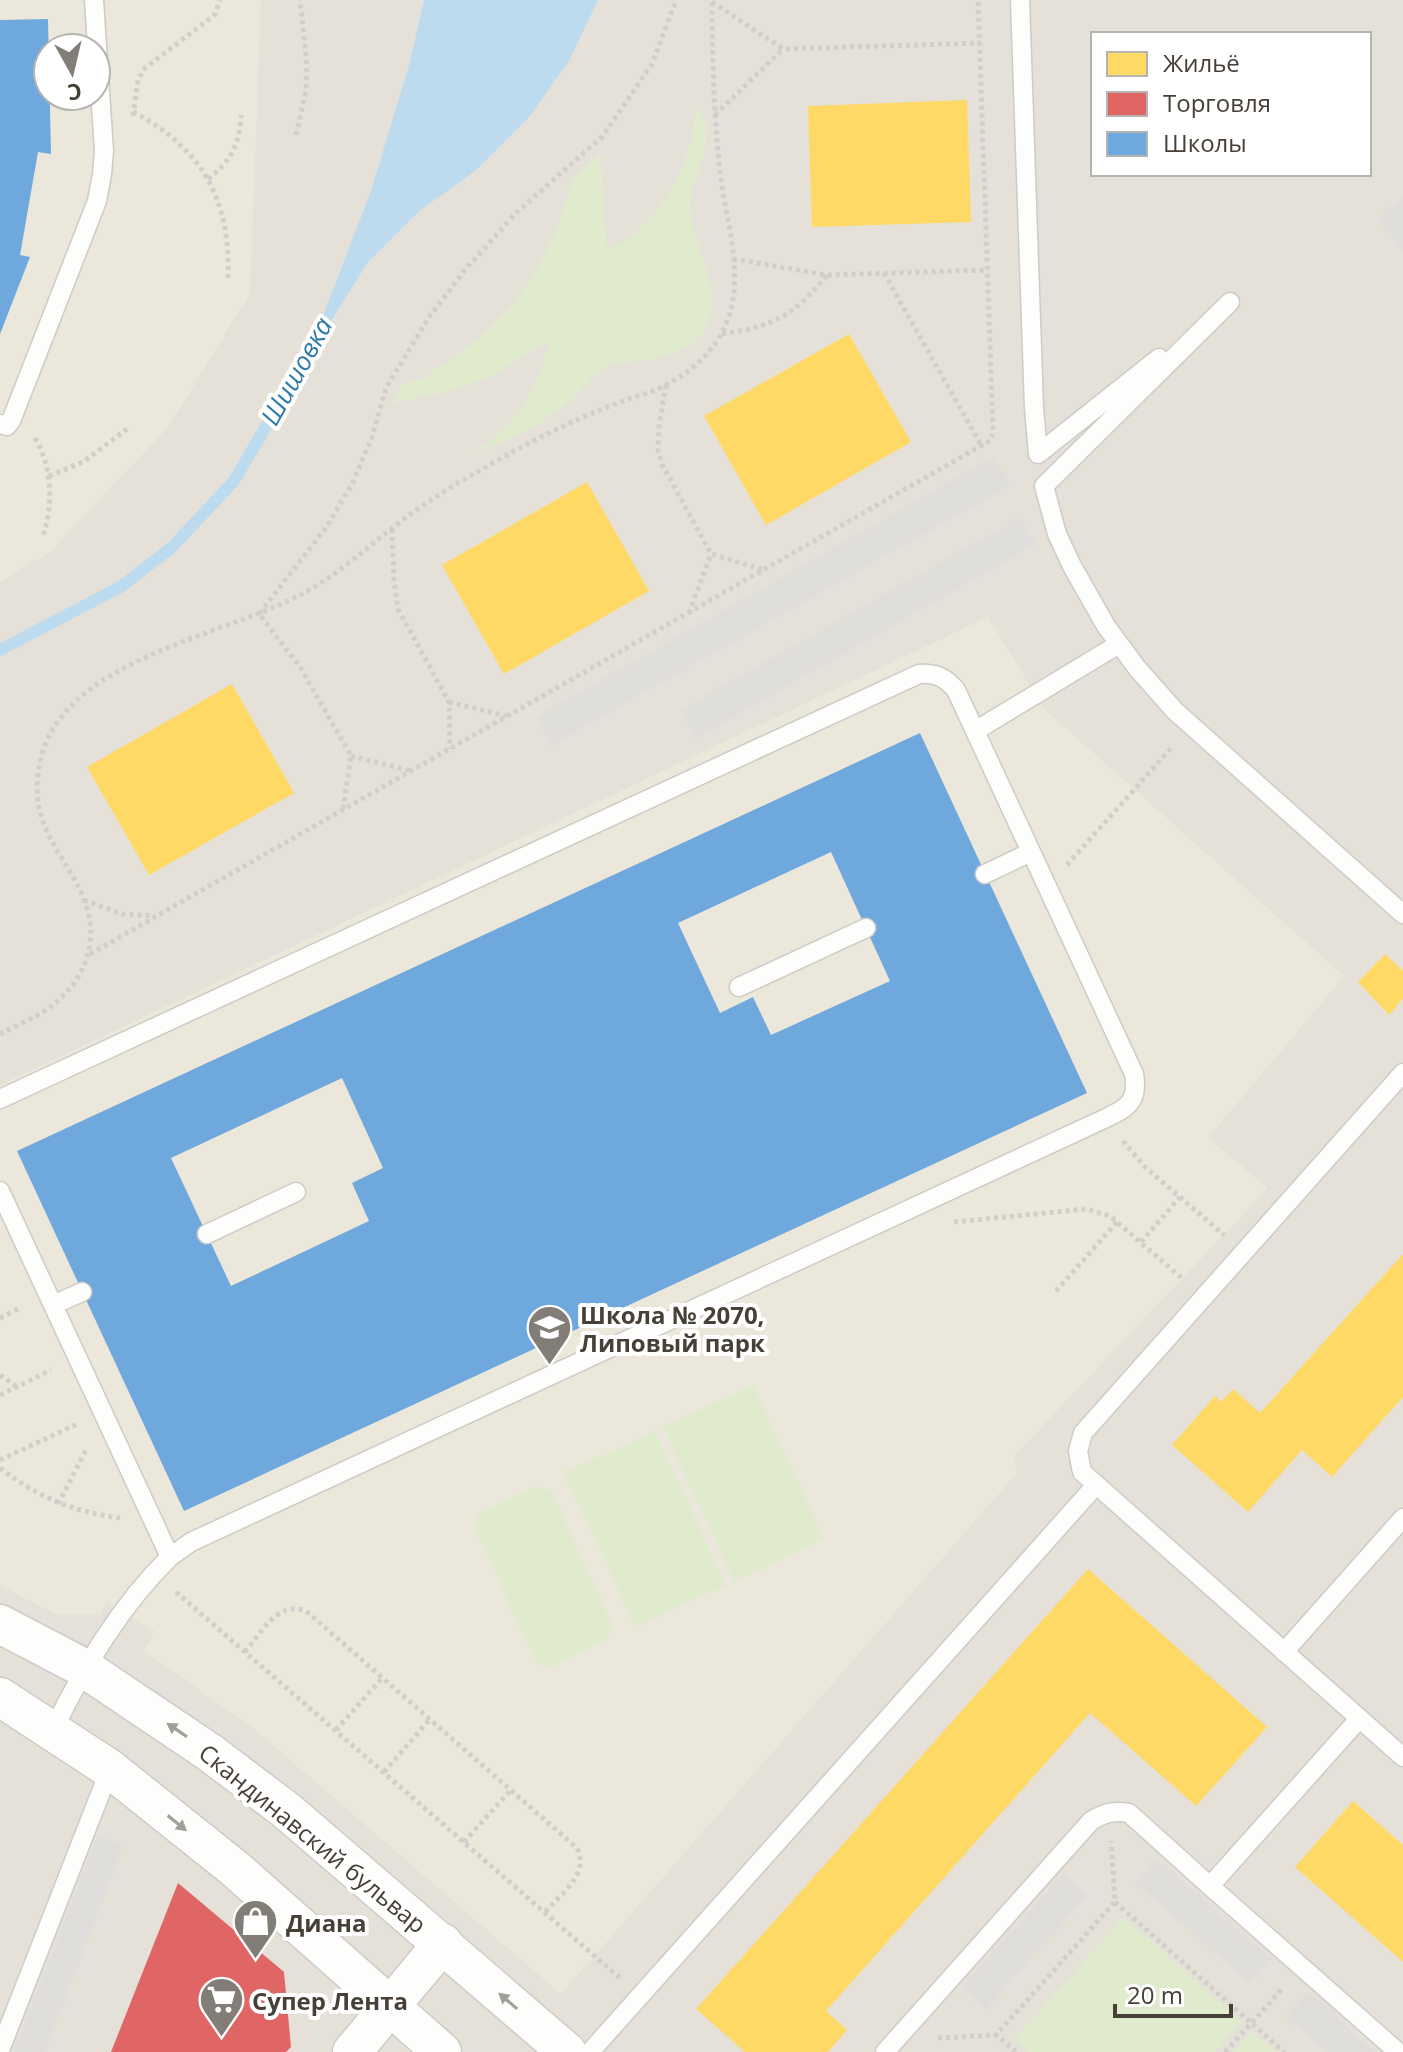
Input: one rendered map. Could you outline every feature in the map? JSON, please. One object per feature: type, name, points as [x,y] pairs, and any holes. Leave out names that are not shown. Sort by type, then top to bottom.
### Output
[{"type":"street","name":"Скандинавский бульвар","points":[[0,1624],[84,1668],[209,1752],[287,1811],[567,2052]]},
{"type":"street","points":[[0,1697],[110,1769],[234,1868],[442,2052]]},
{"type":"street","points":[[352,2052],[443,1943]]},
{"type":"lane","points":[[7,418],[97,201],[104,151],[94,0]]},
{"type":"lane","points":[[1020,0],[1038,454],[1230,302],[1044,486],[1057,534],[1072,566],[1119,644],[1175,711],[1403,914]]},
{"type":"lane","points":[[975,731],[1119,644]]},
{"type":"lane","points":[[0,1099],[919,674],[931,673],[948,681],[956,690],[1134,1074],[1135,1095],[1120,1111],[191,1542],[170,1557],[122,1611],[84,1668],[53,1730]]},
{"type":"lane","points":[[985,874],[1031,852]]},
{"type":"lane","points":[[739,987],[866,928]]},
{"type":"lane","points":[[1403,1073],[1083,1433],[1078,1451],[1082,1472],[1403,1757]]},
{"type":"lane","points":[[0,1191],[170,1557]]},
{"type":"lane","points":[[207,1234],[296,1192]]},
{"type":"lane","points":[[53,1305],[82,1292]]},
{"type":"lane","points":[[590,2052],[1096,1485]]},
{"type":"lane","points":[[1284,1652],[1403,1518]]},
{"type":"lane","points":[[1210,1886],[1359,1719]]},
{"type":"lane","points":[[0,2050],[110,1769]]},
{"type":"lane","points":[[897,2048],[1091,1821],[1110,1812],[1129,1813],[1398,2052]]},
{"type":"path","points":[[131,125],[138,80],[145,68],[215,14],[220,0]]},
{"type":"path","points":[[296,135],[306,90],[307,66],[300,0]]},
{"type":"path","points":[[259,614],[328,525],[353,482],[372,437],[386,388],[429,317],[465,270],[516,213],[602,137],[652,64],[676,0]]},
{"type":"path","points":[[89,954],[991,440],[978,0]]},
{"type":"path","points":[[712,1],[783,49],[980,43]]},
{"type":"path","points":[[0,1034],[51,1007],[75,984],[89,954],[91,928],[84,900],[45,826],[37,796],[38,770],[46,740],[62,715],[89,689],[142,660],[299,596],[353,562],[392,528],[456,485],[520,448],[611,405],[667,384],[707,355],[722,334],[733,303],[733,259],[720,175],[715,115],[712,1]]},
{"type":"path","points":[[715,115],[783,49]]},
{"type":"path","points":[[133,112],[177,140],[208,179],[226,227],[228,278]]},
{"type":"path","points":[[208,179],[223,167],[234,152],[241,133],[241,115]]},
{"type":"path","points":[[733,259],[827,275],[988,270]]},
{"type":"path","points":[[884,273],[982,447]]},
{"type":"path","points":[[722,334],[756,329],[780,319],[806,300],[827,275]]},
{"type":"path","points":[[667,384],[658,439],[662,464],[711,554],[765,570]]},
{"type":"path","points":[[7,418],[37,441],[49,476],[51,498],[43,537]]},
{"type":"path","points":[[49,476],[83,462],[127,429]]},
{"type":"path","points":[[392,528],[398,609],[449,702],[450,749]]},
{"type":"path","points":[[689,613],[711,554]]},
{"type":"path","points":[[259,614],[300,667],[351,756],[343,810]]},
{"type":"path","points":[[449,702],[507,717]]},
{"type":"path","points":[[1047,887],[1192,726]]},
{"type":"path","points":[[351,756],[412,771]]},
{"type":"path","points":[[84,900],[122,914],[156,916]]},
{"type":"path","points":[[1145,1167],[1224,1235]]},
{"type":"path","points":[[1141,1242],[1180,1197]]},
{"type":"path","points":[[943,1223],[1086,1209],[1100,1212],[1117,1222],[1203,1297]]},
{"type":"path","points":[[1056,1291],[1117,1222]]},
{"type":"path","points":[[0,1395],[78,1358]]},
{"type":"path","points":[[0,1375],[16,1387]]},
{"type":"path","points":[[0,1460],[103,1413]]},
{"type":"path","points":[[58,1504],[103,1413]]},
{"type":"path","points":[[0,1468],[16,1481],[58,1504],[89,1514],[153,1520]]},
{"type":"path","points":[[175,1591],[640,1996]]},
{"type":"path","points":[[245,1652],[280,1611],[299,1608],[306,1611],[577,1848],[580,1872],[544,1912]]},
{"type":"path","points":[[336,1730],[382,1678]]},
{"type":"path","points":[[384,1772],[430,1719]]},
{"type":"path","points":[[464,1842],[511,1790]]},
{"type":"path","points":[[897,2048],[996,2035],[1115,1902],[1110,1812]]},
{"type":"path","points":[[1115,1902],[1284,2052]]},
{"type":"path","points":[[1225,2052],[1302,1966]]},
{"type":"path","points":[[996,2035],[1016,2052]]},
{"type":"shaded area","points":[[0,0],[1403,0],[1403,2052],[0,2052]]},
{"type":"shaded area","points":[[0,0],[261,0],[250,293],[170,425],[51,551],[0,582]]},
{"type":"shaded area","points":[[1403,197],[1403,251],[1377,219]]},
{"type":"shaded area","points":[[994,456],[1011,485],[552,745],[536,717]]},
{"type":"shaded area","points":[[1020,517],[1036,544],[696,738],[680,710]]},
{"type":"shaded area","name":"Школа № 2070, Липовый парк","points":[[988,617],[1044,709],[1344,976],[1208,1138],[1268,1188],[1014,1456],[1017,1473],[561,1994],[253,1728],[144,1651],[155,1631],[107,1603],[100,1615],[55,1614],[0,1585],[0,1085]]},
{"type":"shaded area","points":[[98,1835],[124,1845],[45,2052],[14,2052]]},
{"type":"shaded area","points":[[1156,1858],[1271,1960],[1250,1984],[1135,1882]]},
{"type":"shaded area","points":[[1064,1874],[1088,1895],[986,2009],[962,1988]]},
{"type":"shaded area","points":[[1308,1992],[1375,2052],[1326,2052],[1286,2017]]},
{"type":"green space","points":[[696,109],[703,117],[706,139],[690,210],[711,294],[707,324],[700,336],[681,351],[669,355],[607,366],[550,416],[519,434],[474,453],[502,431],[524,405],[540,375],[548,341],[493,375],[458,389],[392,403],[403,385],[427,376],[447,362],[483,335],[514,304],[539,267],[558,227],[572,181],[600,153],[607,249],[636,233],[659,207],[678,177],[691,141]]},
{"type":"green space","points":[[753,1385],[824,1539],[734,1581],[663,1427]]},
{"type":"green space","points":[[655,1431],[726,1585],[636,1627],[564,1473]]},
{"type":"green space","points":[[535,1487],[547,1489],[553,1495],[613,1627],[607,1640],[550,1667],[540,1665],[534,1658],[474,1525],[479,1513]]},
{"type":"green space","points":[[1124,1917],[1242,2022],[1215,2052],[1028,2052],[1014,2040]]},
{"type":"green space","points":[[1252,2031],[1276,2052],[1233,2052]]},
{"type":"water","points":[[424,0],[598,0],[570,59],[531,115],[474,172],[419,211],[368,262],[293,382],[323,316],[371,191],[410,62]]},
{"type":"building: Жильё","points":[[967,100],[971,222],[812,227],[808,106]]},
{"type":"building: Жильё","points":[[849,334],[911,442],[766,525],[704,416]]},
{"type":"building: Жильё","points":[[587,482],[649,591],[504,674],[442,565]]},
{"type":"building: Жильё","points":[[232,684],[294,793],[149,875],[87,767]]},
{"type":"building: Жильё","points":[[1385,954],[1403,971],[1403,999],[1389,1015],[1358,982]]},
{"type":"building: Жильё","points":[[1403,1254],[1403,1397],[1332,1477],[1302,1450],[1248,1512],[1172,1445],[1215,1396],[1221,1402],[1233,1389],[1260,1413]]},
{"type":"building: Жильё","points":[[1088,1569],[1267,1727],[1196,1806],[1090,1713],[826,2011],[847,2030],[828,2052],[745,2052],[696,2009]]},
{"type":"building: Жильё","points":[[1353,1801],[1403,1845],[1403,1962],[1295,1867]]},
{"type":"building: Торговля","points":[[178,1883],[284,1972],[291,2047],[286,2052],[111,2052]]},
{"type":"building: Школы","points":[[48,19],[48,32],[32,32],[32,112],[50,112],[51,154],[38,152],[20,255],[30,257],[0,334],[0,20]]},
{"type":"building: Школы","points":[[920,733],[1087,1093],[184,1511],[17,1151]],"holes":[[[831,852],[890,981],[771,1035],[753,997],[720,1013],[678,923]],[[342,1078],[383,1168],[352,1183],[369,1221],[231,1286],[171,1158]]]},
{"type":"waterway","name":"Шишовка","points":[[0,650],[122,586],[172,547],[234,481],[299,370]]},
{"type":"place","name":"Школа № 2070, Липовый парк","points":[[549,1367]]},
{"type":"place","name":"Диана","points":[[255,1961]]},
{"type":"place","name":"Супер Лента","points":[[221,2039]]}]
